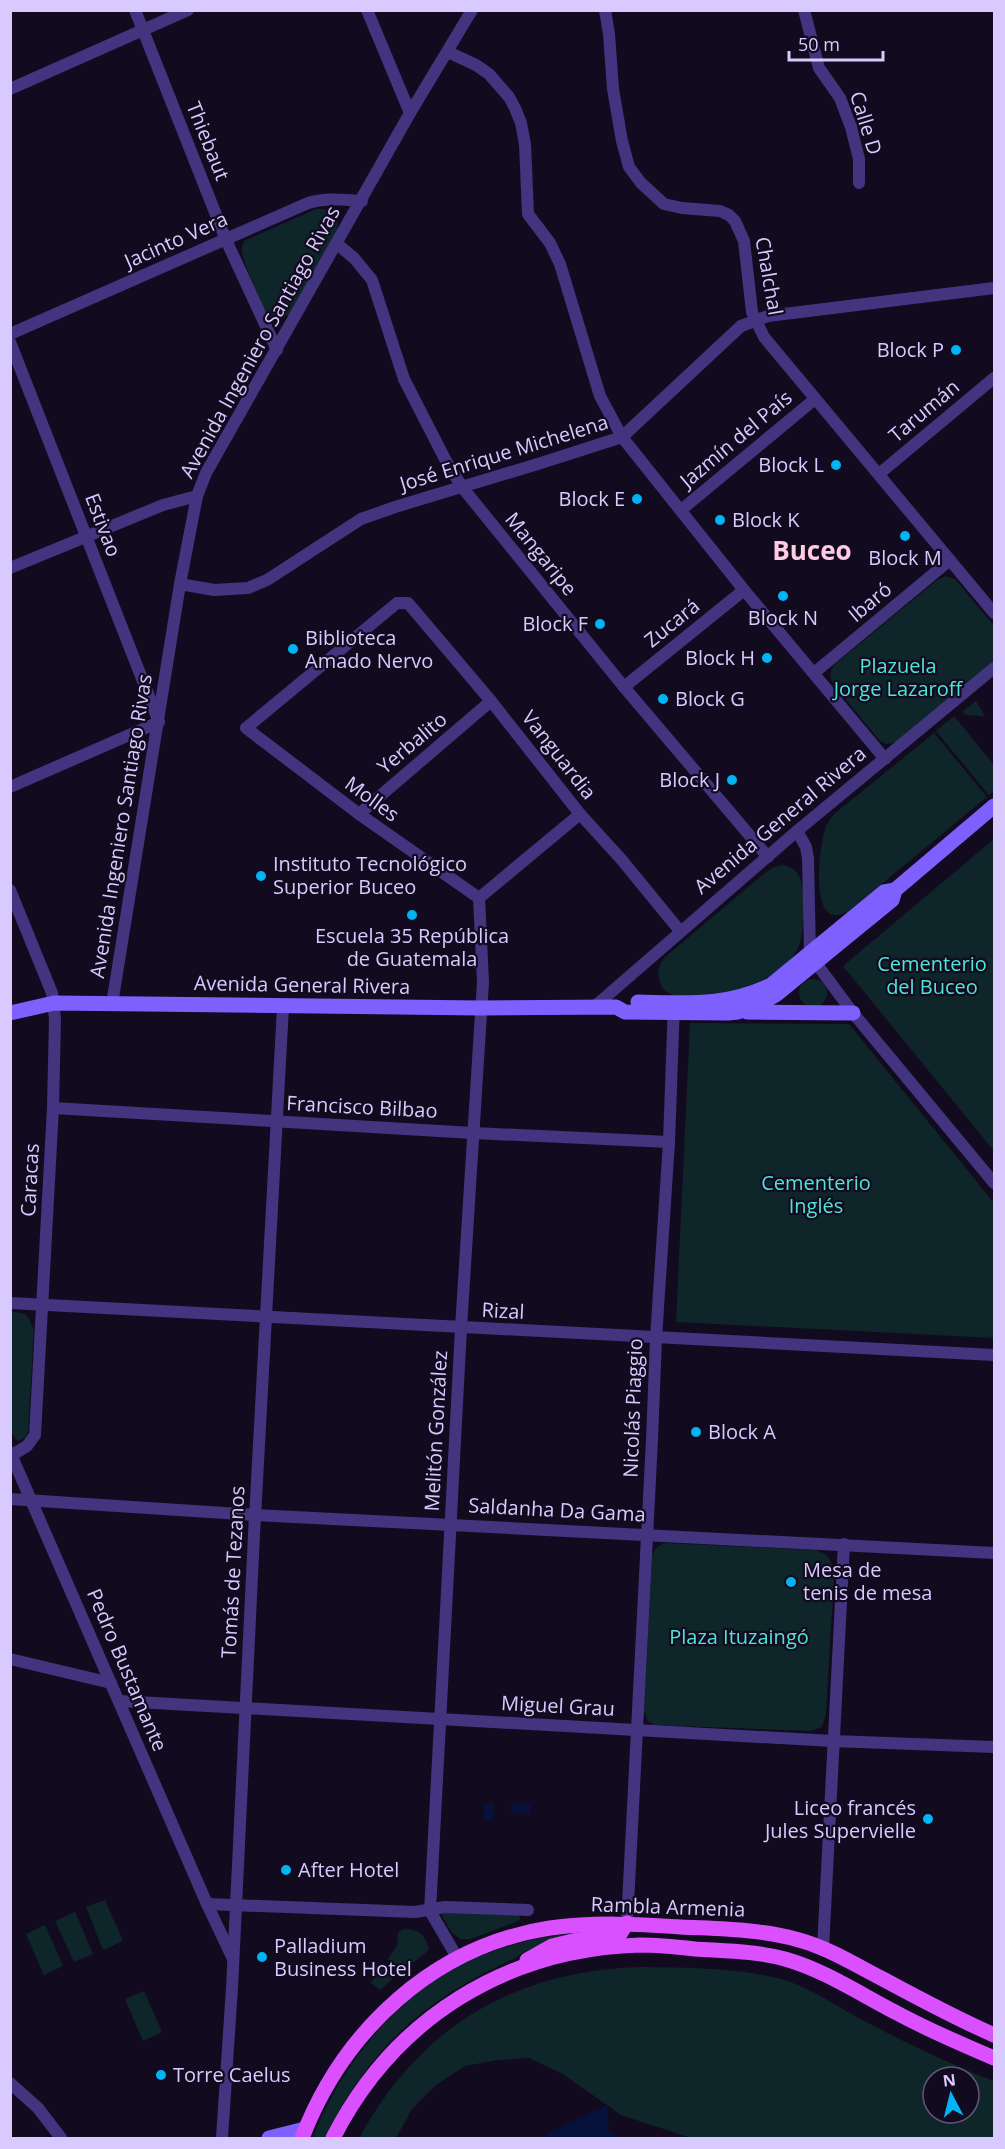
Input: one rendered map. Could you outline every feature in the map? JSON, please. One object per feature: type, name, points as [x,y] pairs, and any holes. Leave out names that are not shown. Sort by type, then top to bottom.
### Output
[{"type":"main road","name":"Avenida General Rivera","points":[[10,1013],[54,1003],[480,1008],[616,1007],[626,1002],[738,1012],[760,1004],[777,994],[884,892],[895,890],[994,806]]},
{"type":"main road","name":"Avenida General Rivera","points":[[674,1008],[753,994],[813,959]]},
{"type":"main road","points":[[738,1012],[853,1013]]},
{"type":"main road","points":[[493,1980],[545,1949],[577,1940],[612,1937],[620,1934],[627,1923]]},
{"type":"main road","name":"Rambla Armenia","points":[[303,2134],[331,2076],[368,2027],[403,1994],[458,1959],[500,1941],[547,1929],[576,1925],[627,1923],[747,1931],[798,1940],[823,1948],[955,2018],[994,2035]]},
{"type":"main road","name":"Rambla Armenia","points":[[333,2139],[359,2093],[394,2050],[432,2016],[493,1980],[531,1965],[618,1946],[643,1945],[764,1955],[784,1959],[812,1968],[923,2027],[994,2058]]},
{"type":"main road","points":[[269,2139],[303,2134]]},
{"type":"street","name":"Thiebaut","points":[[135,10],[226,240],[277,350]]},
{"type":"street","points":[[10,89],[188,10]]},
{"type":"street","points":[[367,10],[410,113]]},
{"type":"street","name":"Avenida Ingeniero Santiago Rivas","points":[[112,1004],[180,584],[197,496],[206,473],[410,113],[472,10]]},
{"type":"street","name":"Chalchal","points":[[605,10],[613,89],[629,167],[640,183],[664,204],[720,211],[735,220],[744,242],[750,304],[754,319],[764,337],[994,613]]},
{"type":"street","name":"Calle D","points":[[804,10],[819,68],[840,98],[851,127],[860,159],[859,183]]},
{"type":"street","points":[[448,52],[489,74],[509,97],[515,108],[525,144],[528,214],[550,243],[560,264],[600,396],[622,437],[744,590],[885,759]]},
{"type":"street","name":"Jacinto Vera","points":[[10,334],[317,200],[339,198],[362,201]]},
{"type":"street","name":"Mangaripe","points":[[337,244],[354,258],[372,280],[405,379],[446,461],[462,487],[624,687],[768,857]]},
{"type":"street","name":"José Enrique Michelena","points":[[180,584],[225,591],[248,588],[259,584],[361,519],[622,437],[741,326],[754,319],[994,288]]},
{"type":"street","name":"Estivao","points":[[10,342],[159,722]]},
{"type":"street","name":"Tarumán","points":[[879,474],[994,378]]},
{"type":"street","name":"Jazmín del País","points":[[681,510],[815,399]]},
{"type":"street","points":[[10,568],[163,505],[197,496]]},
{"type":"street","name":"Ibaró","points":[[814,673],[950,560]]},
{"type":"street","name":"Zucará","points":[[624,687],[744,590]]},
{"type":"street","name":"Vanguardia","points":[[246,728],[397,603],[408,603],[491,701],[580,814],[621,859],[680,931]]},
{"type":"street","name":"Avenida General Rivera","points":[[594,1007],[797,831],[994,668]]},
{"type":"street","name":"Yerbalito","points":[[358,814],[491,701]]},
{"type":"street","points":[[10,787],[159,722]]},
{"type":"street","name":"Molles","points":[[246,728],[358,814],[479,898]]},
{"type":"street","points":[[479,898],[580,814]]},
{"type":"street","points":[[797,831],[806,847],[808,858],[813,959],[853,1013],[994,1184]]},
{"type":"street","name":"Caracas","points":[[10,890],[54,1003],[53,1108],[35,1435],[27,1446],[11,1453]]},
{"type":"street","name":"Melitón González","points":[[430,1911],[461,1328],[483,982],[479,898]]},
{"type":"street","name":"Tomás de Tezanos","points":[[222,2139],[234,1960],[255,1515],[283,1007]]},
{"type":"street","name":"Nicolás Piaggio","points":[[627,1923],[656,1338],[669,1142],[674,1008]]},
{"type":"street","name":"Francisco Bilbao","points":[[53,1108],[669,1142]]},
{"type":"street","name":"Rizal","points":[[10,1304],[994,1355]]},
{"type":"street","name":"Pedro Bustamante","points":[[11,1453],[207,1904],[234,1960]]},
{"type":"street","name":"Saldanha Da Gama","points":[[10,1499],[255,1515],[647,1533],[994,1553]]},
{"type":"street","points":[[823,1948],[844,1544]]},
{"type":"street","points":[[10,1659],[111,1683]]},
{"type":"street","name":"Miguel Grau","points":[[119,1701],[833,1741],[994,1747]]},
{"type":"street","points":[[207,1904],[416,1912],[445,1907],[528,1910]]},
{"type":"street","points":[[430,1911],[458,1959]]},
{"type":"street","points":[[10,2083],[38,2108],[61,2139]]},
{"type":"green space","points":[[316,209],[333,211],[338,223],[336,234],[291,313],[283,318],[271,318],[259,297],[243,257],[244,241]]},
{"type":"green space","name":"Plazuela Jorge Lazaroff","points":[[946,576],[955,579],[994,626],[994,661],[898,742],[886,744],[879,740],[834,685],[831,678],[833,666],[937,580]]},
{"type":"green space","points":[[976,701],[985,716],[965,715],[963,711]]},
{"type":"green space","points":[[954,716],[994,765],[994,790],[989,795],[936,731]]},
{"type":"green space","points":[[934,733],[987,797],[850,910],[836,915],[827,911],[819,886],[819,868],[823,836],[833,815]]},
{"type":"green space","name":"Cementerio del Buceo","points":[[994,839],[994,1151],[843,966]]},
{"type":"green space","points":[[781,865],[796,872],[802,886],[802,930],[798,948],[793,956],[776,972],[753,985],[731,993],[715,996],[683,996],[665,991],[658,972],[665,957],[765,873]]},
{"type":"green space","points":[[813,979],[823,983],[827,993],[823,1003],[813,1007],[803,1003],[799,993],[803,983]]},
{"type":"green space","name":"Cementerio Inglés","points":[[690,1023],[849,1024],[994,1203],[994,1338],[676,1322]]},
{"type":"green space","points":[[10,1311],[26,1314],[34,1329],[28,1431],[26,1437],[19,1441],[15,1439],[11,1430]]},
{"type":"green space","name":"Plaza Ituzaingó","points":[[664,1543],[816,1550],[827,1555],[832,1564],[834,1576],[826,1714],[822,1727],[810,1731],[654,1725],[648,1721],[644,1711],[652,1556],[656,1548]]},
{"type":"green space","points":[[105,1900],[123,1941],[103,1950],[86,1907]]},
{"type":"green space","points":[[443,1911],[519,1914],[520,1920],[471,1939],[461,1939],[452,1933],[442,1916]]},
{"type":"green space","points":[[75,1912],[93,1954],[74,1962],[55,1921]]},
{"type":"green space","points":[[45,1925],[63,1966],[44,1975],[26,1934]]},
{"type":"green space","points":[[404,1929],[414,1930],[421,1934],[429,1950],[405,1969],[388,1959],[398,1944],[398,1933]]},
{"type":"green space","points":[[593,1931],[528,1950],[451,1992],[425,2011],[401,2031],[359,2079],[325,2138],[313,2138],[335,2092],[364,2047],[400,2008],[420,1991],[459,1966],[495,1950],[553,1936]]},
{"type":"green space","points":[[383,1964],[398,1974],[380,1990],[371,1983]]},
{"type":"green space","points":[[640,1967],[746,1972],[793,1983],[916,2047],[956,2065],[921,2065],[921,2125],[981,2125],[981,2076],[994,2081],[994,2138],[691,2138],[621,2115],[563,2074],[529,2058],[498,2060],[465,2066],[436,2085],[412,2109],[396,2138],[359,2138],[383,2099],[411,2065],[441,2036],[475,2012],[511,1994],[551,1980],[594,1971]]},
{"type":"green space","points":[[144,1991],[162,2032],[143,2041],[125,1999]]},
{"type":"shaded area","points":[[485,1803],[494,1803],[493,1819],[484,1819]]},
{"type":"shaded area","points":[[511,1803],[531,1804],[530,1813],[511,1812]]},
{"type":"shaded area","points":[[607,2105],[609,2132],[620,2138],[542,2138],[550,2132]]},
{"type":"place","name":"Block P","points":[[956,350]]},
{"type":"place","name":"Block L","points":[[836,465]]},
{"type":"place","name":"Block E","points":[[637,499]]},
{"type":"place","name":"Block K","points":[[720,520]]},
{"type":"place","name":"Block M","points":[[905,536]]},
{"type":"place","name":"Block N","points":[[783,596]]},
{"type":"place","name":"Block F","points":[[600,624]]},
{"type":"place","name":"Biblioteca Amado Nervo","points":[[293,649]]},
{"type":"place","name":"Block H","points":[[767,658]]},
{"type":"place","name":"Block G","points":[[663,699]]},
{"type":"place","name":"Block J","points":[[732,780]]},
{"type":"place","name":"Instituto Tecnológico Superior Buceo","points":[[261,876]]},
{"type":"place","name":"Escuela 35 República de Guatemala","points":[[412,915]]},
{"type":"place","name":"Block A","points":[[696,1432]]},
{"type":"place","name":"Mesa de tenis de mesa","points":[[791,1582]]},
{"type":"place","name":"Liceo francés Jules Supervielle","points":[[928,1819]]},
{"type":"place","name":"After Hotel","points":[[286,1870]]},
{"type":"place","name":"Palladium Business Hotel","points":[[262,1957]]},
{"type":"place","name":"Torre Caelus","points":[[161,2075]]},
{"type":"district","name":"Buceo","points":[[812,551]]}]
